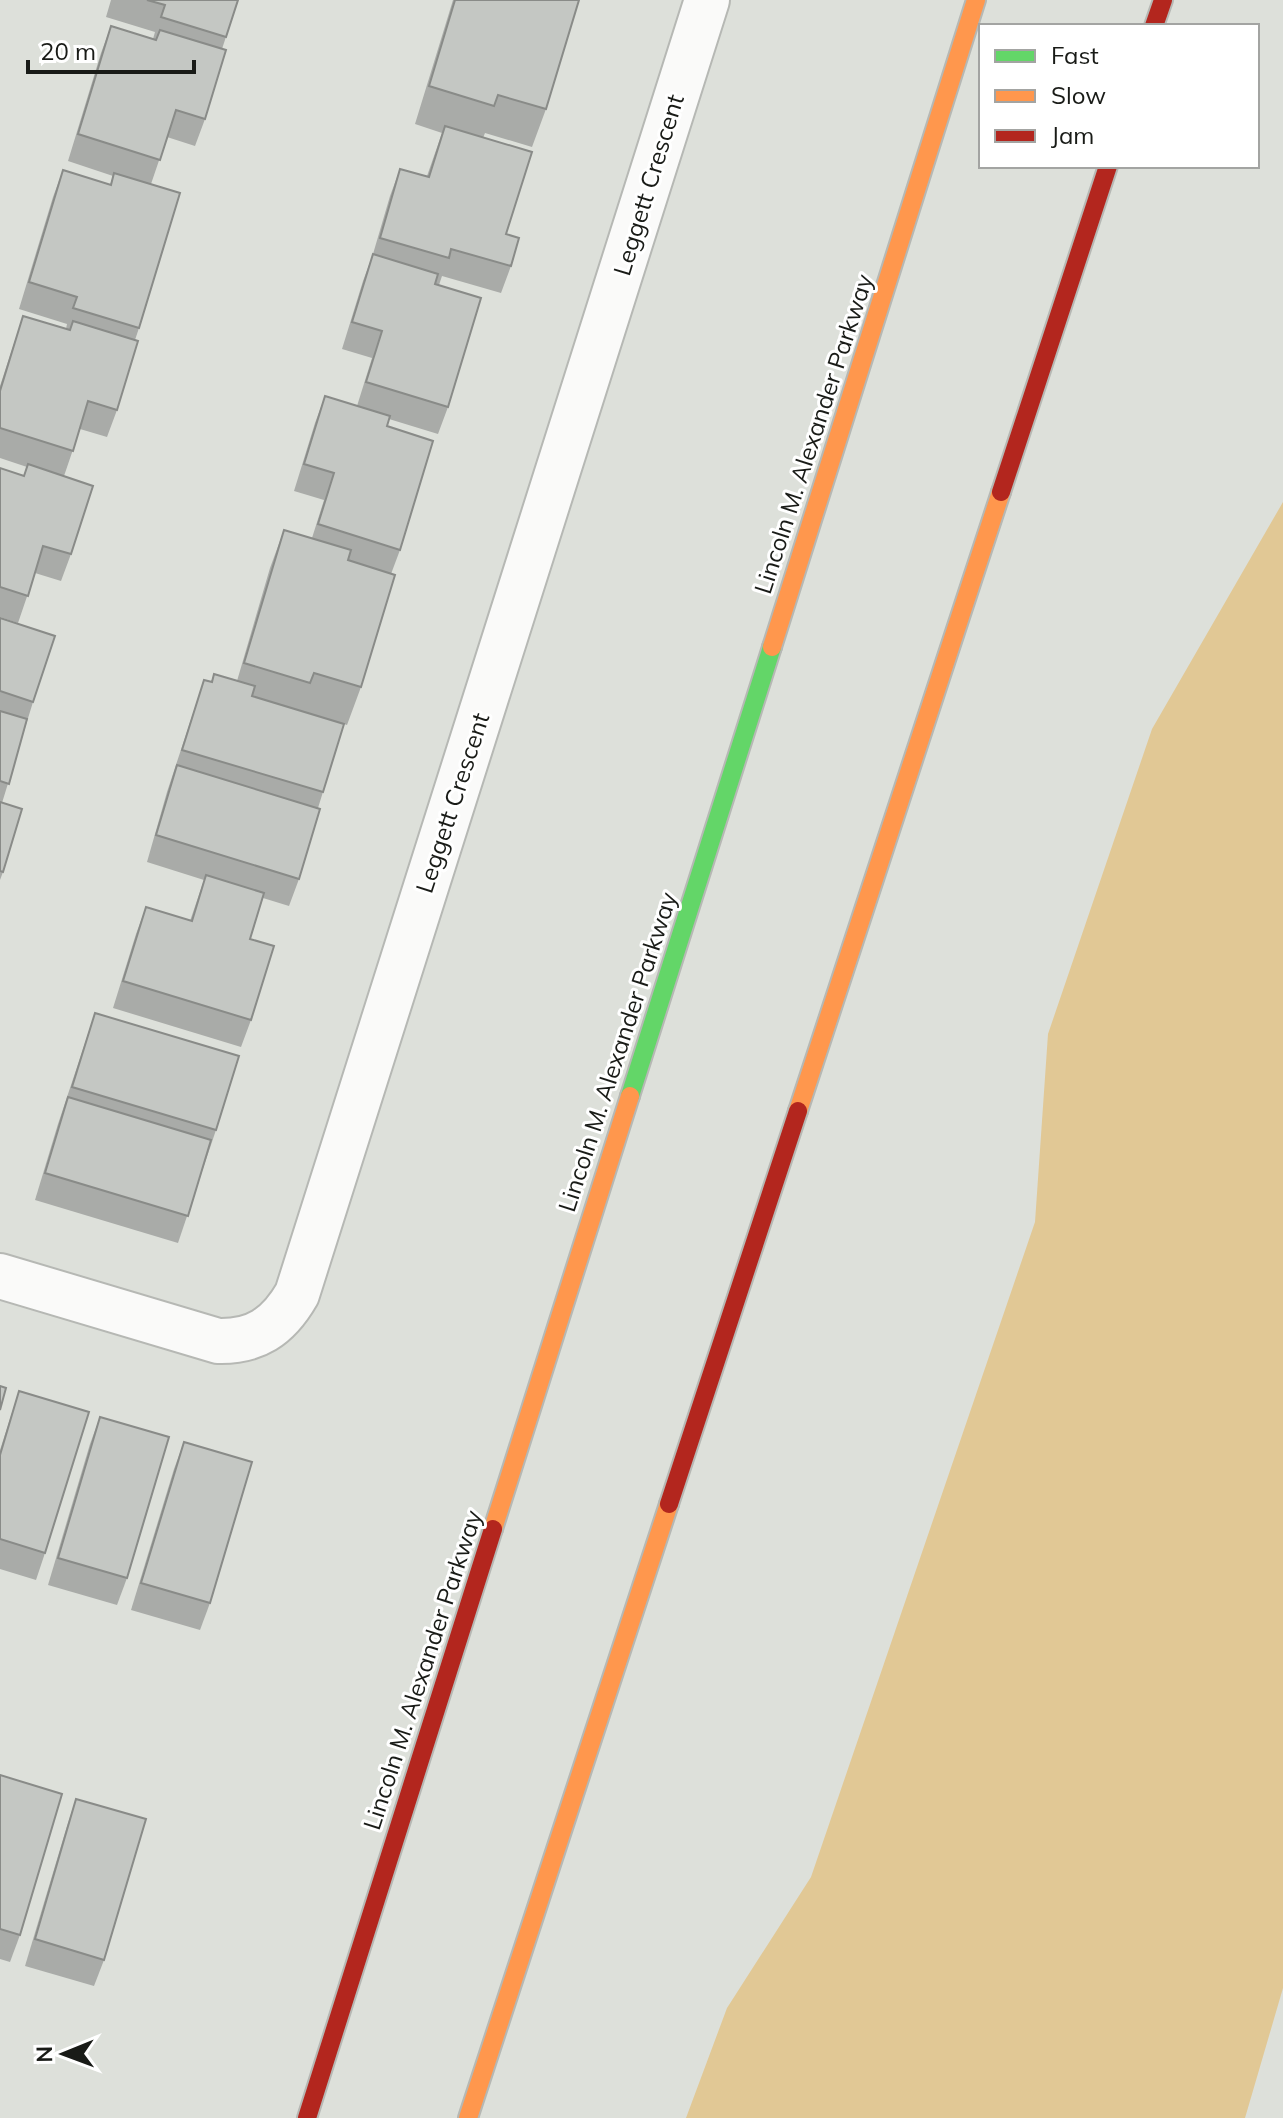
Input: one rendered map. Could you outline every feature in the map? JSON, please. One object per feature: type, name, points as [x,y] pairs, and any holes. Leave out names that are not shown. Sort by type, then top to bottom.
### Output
[{"type":"highway","name":"Lincoln M. Alexander Parkway","points":[[307,2118],[976,0]]},
{"type":"highway","points":[[1155,24],[1163,0]]},
{"type":"highway","points":[[468,2118],[1107,168]]},
{"type":"street","name":"Leggett Crescent","points":[[0,1276],[218,1341],[242,1341],[265,1331],[284,1316],[297,1294],[707,0]]},
{"type":"shaded area","points":[[1283,502],[1283,1988],[1245,2118],[686,2118],[727,2008],[811,1877],[1035,1222],[1048,1034],[1152,729]]},
{"type":"building","points":[[147,0],[238,0],[226,37],[161,17],[165,5]]},
{"type":"building","points":[[455,0],[579,0],[546,109],[498,95],[494,106],[429,86]]},
{"type":"building","points":[[111,26],[156,40],[160,30],[226,50],[205,119],[176,110],[160,160],[78,134]]},
{"type":"building","points":[[445,126],[532,152],[506,234],[519,238],[511,266],[451,249],[449,258],[380,238],[400,169],[429,177]]},
{"type":"building","points":[[63,170],[111,185],[114,173],[180,193],[139,328],[73,308],[77,297],[29,282]]},
{"type":"building","points":[[373,254],[438,274],[435,284],[481,298],[448,407],[366,382],[382,331],[352,322]]},
{"type":"building","points":[[23,316],[70,330],[73,321],[138,341],[117,410],[88,401],[73,451],[0,428],[0,391]]},
{"type":"building","points":[[325,396],[390,416],[387,426],[433,441],[400,550],[318,524],[334,473],[304,464]]},
{"type":"building","points":[[28,464],[93,486],[71,554],[43,546],[28,596],[0,587],[0,468],[24,476]]},
{"type":"building","points":[[284,530],[351,550],[348,560],[395,575],[361,687],[314,673],[310,683],[244,663]]},
{"type":"building","points":[[0,618],[55,636],[33,702],[0,691]]},
{"type":"building","points":[[214,674],[255,686],[252,696],[344,724],[323,792],[182,750],[204,680],[212,682]]},
{"type":"building","points":[[0,711],[27,719],[9,784],[0,781]]},
{"type":"building","points":[[177,765],[320,809],[299,879],[156,835]]},
{"type":"building","points":[[0,802],[22,809],[3,872],[0,871]]},
{"type":"building","points":[[206,875],[264,893],[250,939],[274,946],[251,1020],[123,981],[146,907],[192,921]]},
{"type":"building","points":[[95,1013],[239,1056],[216,1130],[72,1087]]},
{"type":"building","points":[[68,1097],[211,1140],[188,1216],[45,1173]]},
{"type":"building","points":[[0,1386],[6,1388],[0,1410]]},
{"type":"building","points":[[19,1391],[89,1412],[45,1553],[0,1539],[0,1455]]},
{"type":"building","points":[[100,1417],[169,1437],[127,1578],[58,1558]]},
{"type":"building","points":[[184,1442],[252,1462],[210,1603],[141,1583]]},
{"type":"building","points":[[0,1775],[62,1794],[20,1935],[0,1929]]},
{"type":"building","points":[[76,1799],[146,1819],[104,1960],[35,1939]]},
{"type":"traffic: fast","points":[[630,1096],[772,647]]},
{"type":"traffic: slow","points":[[772,647],[976,0]]},
{"type":"traffic: slow","points":[[798,1111],[1001,492]]},
{"type":"traffic: slow","points":[[493,1529],[630,1096]]},
{"type":"traffic: slow","points":[[468,2118],[669,1504]]},
{"type":"traffic: jam","points":[[1155,24],[1163,0]]},
{"type":"traffic: jam","points":[[1001,492],[1107,168]]},
{"type":"traffic: jam","points":[[669,1504],[798,1111]]},
{"type":"traffic: jam","points":[[307,2118],[493,1529]]}]
